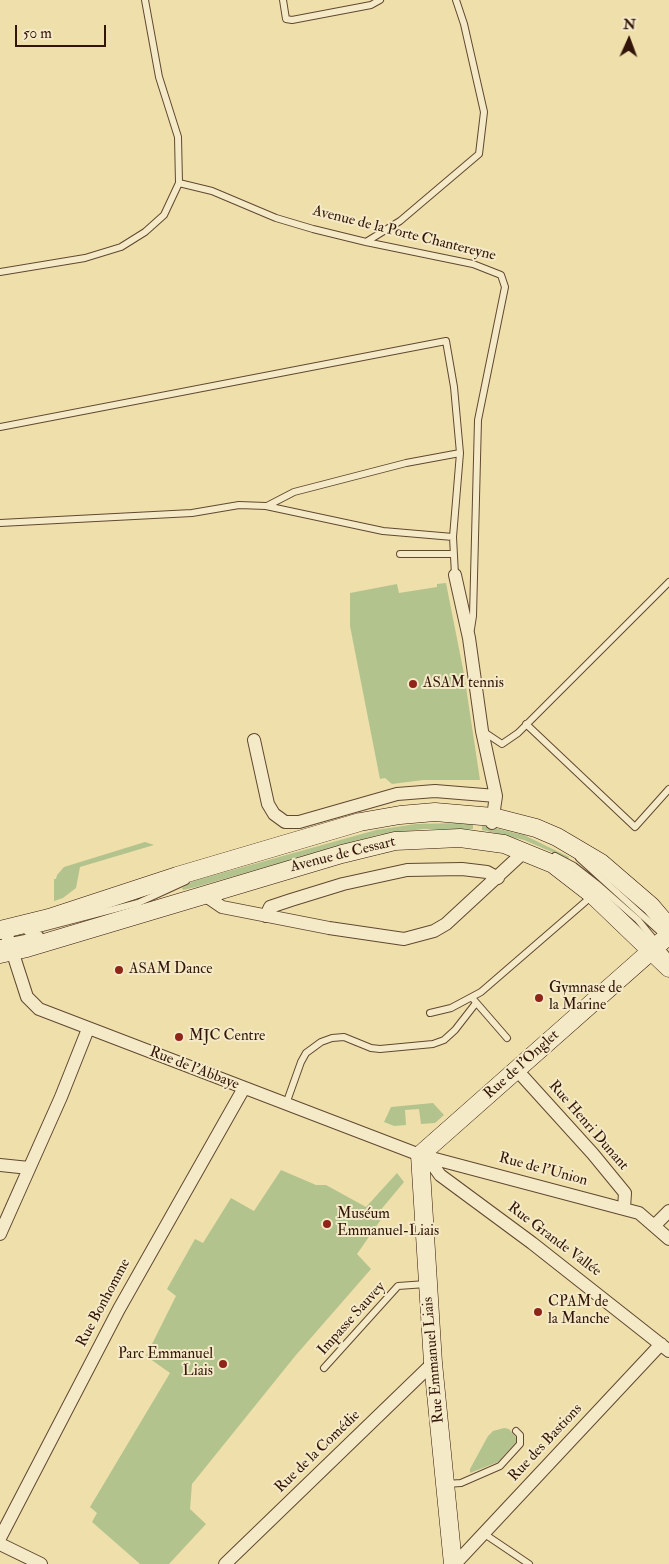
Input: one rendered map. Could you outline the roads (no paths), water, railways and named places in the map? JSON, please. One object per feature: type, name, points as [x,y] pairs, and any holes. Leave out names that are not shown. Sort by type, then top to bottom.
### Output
[{"type":"main road","name":"Avenue de Cessart","points":[[4,940],[36,922],[177,876],[360,822],[400,814],[435,812],[536,828],[580,849],[620,879],[665,941]]},
{"type":"main road","name":"Avenue de Cessart","points":[[4,940],[203,894],[342,854],[395,842],[436,838],[476,839],[530,849],[553,864],[592,895],[665,941]]},
{"type":"main road","points":[[665,941],[669,968]]},
{"type":"main road","name":"Rue de l'Onglet","points":[[420,1155],[665,941]]},
{"type":"main road","name":"Rue Emmanuel Liais","points":[[420,1155],[433,1363],[454,1564]]},
{"type":"street","name":"Avenue de la Porte Chantereyne","points":[[455,575],[469,638],[482,731],[496,796],[492,820]]},
{"type":"street","points":[[254,740],[268,804],[274,814],[286,822],[299,822],[398,794],[435,791],[496,796]]},
{"type":"street","points":[[203,894],[222,907],[386,938],[404,939],[434,931],[446,924],[530,849]]},
{"type":"street","points":[[266,916],[270,907],[309,894],[374,876],[407,870],[462,869],[487,872],[498,878]]},
{"type":"street","name":"Rue de l'Abbaye","points":[[4,940],[31,1003],[55,1016],[420,1155]]},
{"type":"street","points":[[0,1234],[61,1097],[88,1029]]},
{"type":"street","name":"Rue Henri Dunant","points":[[516,1070],[593,1154],[625,1193],[624,1208]]},
{"type":"street","name":"Rue Bonhomme","points":[[0,1538],[119,1310],[244,1088]]},
{"type":"street","name":"Rue de l'Union","points":[[420,1155],[639,1213],[669,1239]]},
{"type":"street","name":"Rue Grande Vallée","points":[[420,1155],[440,1175],[532,1243],[665,1347]]},
{"type":"street","points":[[0,1165],[29,1168]]},
{"type":"street","points":[[654,1226],[669,1211]]},
{"type":"street","name":"Rue des Bastions","points":[[454,1564],[665,1347]]},
{"type":"street","name":"Rue de la Comédie","points":[[225,1564],[433,1363]]},
{"type":"street","points":[[0,1544],[42,1564]]},
{"type":"lane","points":[[0,272],[85,258],[121,247],[145,232],[164,215],[179,183],[178,138],[160,77],[145,0]]},
{"type":"lane","points":[[283,0],[286,18],[292,20],[371,4],[380,0]]},
{"type":"lane","points":[[366,242],[400,221],[478,154],[484,112],[464,24],[456,0]]},
{"type":"lane","name":"Avenue de la Porte Chantereyne","points":[[179,183],[212,191],[276,218],[366,242],[473,264],[501,275],[505,286],[478,420],[473,616],[469,638]]},
{"type":"lane","name":"Avenue de la Porte Chantereyne","points":[[0,427],[446,341],[454,387],[460,452],[453,537],[455,575]]},
{"type":"lane","points":[[266,506],[294,492],[406,463],[460,452]]},
{"type":"lane","points":[[0,523],[192,513],[239,506],[266,506],[382,531],[453,537]]},
{"type":"lane","points":[[400,554],[453,554]]},
{"type":"lane","points":[[482,731],[502,744],[526,724],[669,582]]},
{"type":"lane","points":[[526,724],[635,827],[669,789]]},
{"type":"lane","points":[[4,940],[138,903],[190,879],[387,823],[447,819],[492,820]]},
{"type":"lane","points":[[4,940],[52,932],[370,840],[420,832],[461,832],[500,837],[530,849]]},
{"type":"lane","points":[[551,854],[574,866],[665,941]]},
{"type":"lane","points":[[286,1104],[306,1053],[321,1042],[332,1038],[344,1037],[371,1048],[380,1048],[433,1044],[444,1040],[455,1030],[473,1000],[592,895]]},
{"type":"lane","points":[[430,1013],[473,1000]]},
{"type":"lane","points":[[473,1000],[508,1038]]},
{"type":"lane","name":"Impasse Sauvey","points":[[324,1368],[398,1286],[427,1284]]},
{"type":"lane","points":[[445,1485],[461,1483],[500,1466],[520,1444],[520,1435],[516,1431]]},
{"type":"lane","points":[[483,1533],[529,1564]]},
{"type":"place","name":"ASAM tennis","points":[[413,684]]},
{"type":"place","name":"ASAM Dance","points":[[119,970]]},
{"type":"place","name":"Gymnase de la Marine","points":[[539,998]]},
{"type":"place","name":"MJC Centre","points":[[179,1037]]},
{"type":"place","name":"Muséum Emmanuel-Liais","points":[[327,1224]]},
{"type":"place","name":"CPAM de la Manche","points":[[538,1312]]},
{"type":"place","name":"Parc Emmanuel Liais","points":[[223,1364]]}]
